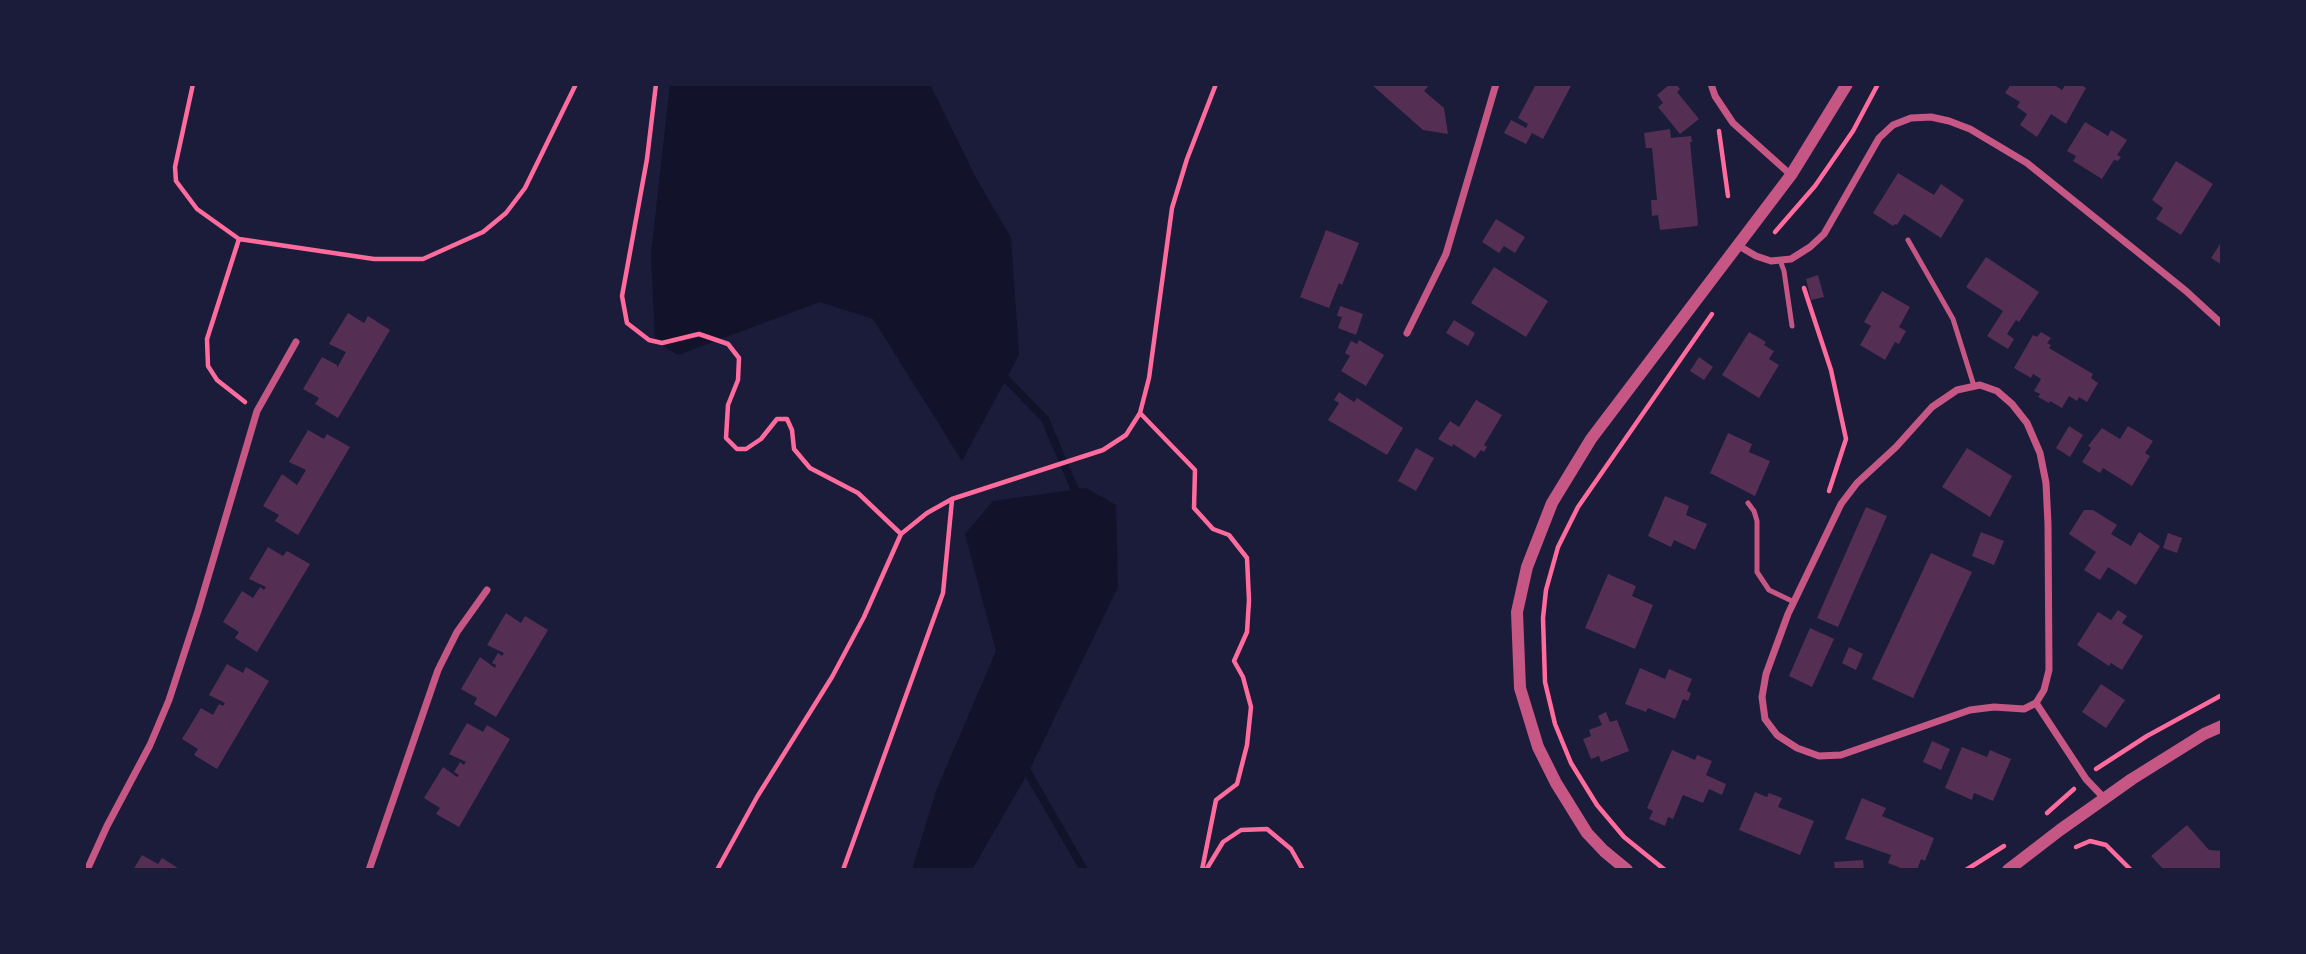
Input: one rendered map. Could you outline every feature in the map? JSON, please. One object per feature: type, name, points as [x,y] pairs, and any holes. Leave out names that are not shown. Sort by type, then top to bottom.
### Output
[{"type":"street","points":[[1406,333],[1446,254],[1496,84]]},
{"type":"street","points":[[1711,84],[1715,96],[1730,118],[1791,175]]},
{"type":"street","points":[[1627,870],[1587,833],[1556,783],[1538,747],[1520,688],[1517,612],[1521,590],[1533,548],[1567,476],[1591,439],[1791,175],[1847,84]]},
{"type":"street","points":[[1739,246],[1771,261],[1791,259],[1810,247],[1824,234],[1879,138],[1893,125],[1911,118],[1931,117],[1970,129],[2026,163],[2186,291],[2222,324]]},
{"type":"street","points":[[87,870],[150,745],[169,700],[257,411],[296,342]]},
{"type":"street","points":[[1980,385],[1997,391],[2012,404],[2027,423],[2040,453],[2046,483],[2049,524],[2049,670],[2044,691],[2036,704],[2024,709],[1994,707],[1970,710],[1841,755],[1819,756],[1797,748],[1777,735],[1766,719],[1762,697],[1766,674],[1794,602],[1841,504],[1932,407],[1957,390],[1974,386],[1980,385]]},
{"type":"street","points":[[369,870],[438,670],[457,632],[487,590]]},
{"type":"street","points":[[2036,704],[2085,779],[2104,798]]},
{"type":"street","points":[[2008,870],[2104,798],[2204,734],[2222,726]]},
{"type":"lane","points":[[1908,240],[1953,319],[1974,386]]},
{"type":"lane","points":[[1780,260],[1792,326]]},
{"type":"lane","points":[[1748,503],[1757,521],[1757,572],[1769,590],[1794,602]]},
{"type":"path","points":[[193,84],[175,167],[176,181],[197,209],[239,239],[373,259],[423,259],[483,232],[506,213],[526,188],[576,84]]},
{"type":"path","points":[[656,84],[647,159],[622,296],[627,323],[649,340],[662,342],[699,334],[728,344],[739,358],[738,380],[728,405],[726,438],[737,449],[746,449],[761,439],[777,419],[787,419],[792,430],[794,449],[810,468],[858,493],[901,534]]},
{"type":"path","points":[[717,870],[757,797],[832,677],[864,617],[901,534],[927,513],[952,499],[1103,450],[1126,435],[1140,413],[1149,378],[1172,208],[1187,159],[1216,84]]},
{"type":"path","points":[[1756,256],[1815,186],[1853,131],[1878,84]]},
{"type":"path","points":[[1728,196],[1718,136],[1723,124],[1730,118]]},
{"type":"path","points":[[239,239],[207,339],[208,366],[217,380],[257,411]]},
{"type":"path","points":[[1791,259],[1810,305],[1831,370],[1846,439],[1828,495]]},
{"type":"path","points":[[1665,870],[1624,837],[1597,805],[1571,763],[1555,724],[1545,682],[1543,618],[1546,590],[1558,547],[1578,508],[1715,311]]},
{"type":"path","points":[[1140,413],[1195,470],[1194,508],[1213,529],[1229,535],[1247,558],[1250,600],[1247,632],[1234,661],[1243,677],[1251,707],[1247,745],[1237,784],[1216,800],[1204,870]]},
{"type":"path","points":[[843,870],[943,593],[952,499]]},
{"type":"path","points":[[1204,870],[1223,842],[1241,830],[1267,829],[1291,849],[1303,870]]},
{"type":"path","points":[[2076,847],[2090,841],[2106,845],[2131,870]]},
{"type":"shaded area","points":[[670,84],[930,84],[975,176],[1011,238],[1019,355],[962,461],[873,319],[820,302],[678,355],[655,341],[651,254]]},
{"type":"shaded area","points":[[1086,488],[1116,505],[1118,587],[1028,773],[972,870],[912,870],[936,791],[996,651],[965,534],[993,501]]},
{"type":"building","points":[[1371,84],[1430,84],[1424,91],[1444,108],[1448,134],[1423,130]]},
{"type":"building","points":[[1536,84],[1572,84],[1543,139],[1532,133],[1526,144],[1504,133],[1511,120],[1526,128],[1528,124],[1518,118]]},
{"type":"building","points":[[1670,84],[1676,84],[1680,89],[1677,92],[1699,119],[1680,134],[1658,107],[1663,103],[1657,95]]},
{"type":"building","points":[[2011,84],[2053,84],[2062,90],[2066,84],[2080,84],[2086,88],[2066,124],[2051,114],[2037,137],[2020,125],[2027,114],[2017,107],[2020,102],[2005,93]]},
{"type":"building","points":[[2085,122],[2108,136],[2111,130],[2127,140],[2117,155],[2121,157],[2118,161],[2114,160],[2102,179],[2073,161],[2076,156],[2067,151]]},
{"type":"building","points":[[1670,129],[1671,138],[1691,136],[1698,223],[1697,226],[1660,230],[1658,215],[1652,216],[1651,200],[1657,200],[1652,148],[1646,148],[1644,133]]},
{"type":"building","points":[[2176,161],[2213,184],[2181,235],[2156,219],[2163,208],[2152,200]]},
{"type":"building","points":[[1898,173],[1934,195],[1941,184],[1964,200],[1941,238],[1904,214],[1897,225],[1893,226],[1873,213]]},
{"type":"building","points":[[1496,219],[1525,237],[1515,253],[1504,246],[1499,253],[1482,242]]},
{"type":"building","points":[[1326,230],[1359,243],[1342,285],[1339,283],[1329,308],[1300,297]]},
{"type":"building","points":[[2222,241],[2222,265],[2211,258]]},
{"type":"building","points":[[1986,257],[2039,292],[2019,322],[2016,320],[2007,334],[2014,339],[2008,349],[1987,336],[2003,311],[1966,287]]},
{"type":"building","points":[[1494,267],[1548,301],[1526,337],[1471,303]]},
{"type":"building","points":[[1818,275],[1824,297],[1811,300],[1806,279]]},
{"type":"building","points":[[1882,291],[1910,307],[1899,327],[1906,331],[1899,344],[1895,342],[1885,360],[1860,345],[1871,326],[1864,322]]},
{"type":"building","points":[[1340,306],[1363,314],[1356,335],[1338,328],[1342,317],[1337,316]]},
{"type":"building","points":[[348,313],[364,323],[368,316],[390,330],[338,418],[315,404],[319,398],[303,389],[322,357],[337,365],[337,368],[346,352],[329,344]]},
{"type":"building","points":[[1454,320],[1475,333],[1468,346],[1446,333]]},
{"type":"building","points":[[1749,332],[1766,342],[1764,345],[1774,351],[1769,359],[1779,365],[1759,398],[1722,375]]},
{"type":"building","points":[[2041,332],[2051,338],[2047,343],[2051,345],[2049,348],[2093,374],[2091,378],[2098,383],[2087,402],[2079,397],[2077,401],[2069,396],[2062,408],[2050,401],[2049,403],[2038,397],[2040,394],[2034,391],[2041,379],[2033,374],[2031,378],[2014,368],[2033,335],[2037,337]]},
{"type":"building","points":[[1359,340],[1384,355],[1366,386],[1341,371],[1350,356],[1345,353],[1351,341],[1357,344]]},
{"type":"building","points":[[1699,357],[1713,367],[1704,380],[1690,371]]},
{"type":"building","points":[[1339,392],[1354,402],[1357,398],[1403,428],[1387,455],[1328,420],[1339,403],[1334,400]]},
{"type":"building","points":[[1476,400],[1502,415],[1484,445],[1487,447],[1484,452],[1481,450],[1475,458],[1453,444],[1452,447],[1438,439],[1450,421],[1459,427]]},
{"type":"building","points":[[2069,426],[2083,435],[2070,457],[2056,448]]},
{"type":"building","points":[[2128,426],[2153,441],[2145,453],[2150,456],[2132,486],[2103,468],[2100,473],[2082,462],[2091,448],[2088,446],[2102,428],[2120,439]]},
{"type":"building","points":[[308,430],[324,439],[327,434],[350,447],[298,535],[275,521],[279,515],[263,506],[282,474],[297,485],[306,470],[289,462]]},
{"type":"building","points":[[1728,433],[1752,444],[1749,452],[1770,461],[1755,496],[1710,473]]},
{"type":"building","points":[[1416,448],[1434,458],[1416,491],[1398,481]]},
{"type":"building","points":[[1967,448],[2012,476],[1990,517],[1942,487]]},
{"type":"building","points":[[1665,496],[1689,506],[1686,515],[1707,524],[1695,550],[1674,540],[1671,547],[1648,536]]},
{"type":"building","points":[[1866,507],[1887,516],[1838,627],[1817,618]]},
{"type":"building","points":[[2084,510],[2093,510],[2117,525],[2111,534],[2131,546],[2139,532],[2160,546],[2136,585],[2108,567],[2100,580],[2084,570],[2096,552],[2069,534]]},
{"type":"building","points":[[1981,532],[2004,541],[1994,565],[1972,556]]},
{"type":"building","points":[[2168,533],[2182,538],[2177,553],[2163,548]]},
{"type":"building","points":[[268,547],[283,556],[287,551],[310,564],[257,652],[235,638],[239,632],[223,622],[242,591],[253,598],[260,587],[264,590],[266,587],[249,579]]},
{"type":"building","points":[[1931,553],[1972,572],[1913,698],[1872,679]]},
{"type":"building","points":[[1608,574],[1636,586],[1632,596],[1653,605],[1635,649],[1585,628]]},
{"type":"building","points":[[2118,610],[2127,616],[2122,623],[2143,636],[2122,670],[2111,663],[2109,666],[2077,645],[2098,612],[2111,620]]},
{"type":"building","points":[[506,613],[521,623],[525,616],[548,630],[496,717],[474,704],[477,698],[461,689],[480,657],[495,668],[496,665],[492,663],[498,653],[502,656],[504,653],[487,645]]},
{"type":"building","points":[[1810,628],[1834,639],[1812,687],[1789,676]]},
{"type":"building","points":[[1849,647],[1863,654],[1856,670],[1842,663]]},
{"type":"building","points":[[227,664],[243,673],[246,667],[269,681],[217,769],[194,755],[198,749],[182,739],[201,708],[213,715],[219,704],[223,706],[225,703],[209,695]]},
{"type":"building","points":[[1640,668],[1665,679],[1669,669],[1692,679],[1687,691],[1691,693],[1688,701],[1683,699],[1675,719],[1648,708],[1646,712],[1625,704]]},
{"type":"building","points":[[2101,684],[2125,700],[2106,728],[2082,712]]},
{"type":"building","points":[[1606,712],[1610,722],[1617,720],[1629,751],[1601,762],[1599,756],[1591,759],[1583,739],[1591,736],[1589,730],[1602,725],[1598,716]]},
{"type":"building","points":[[467,723],[483,732],[487,725],[510,739],[459,827],[436,814],[440,808],[424,798],[443,767],[457,777],[459,775],[454,772],[460,762],[464,765],[466,762],[449,754]]},
{"type":"building","points":[[1932,741],[1950,749],[1941,770],[1923,762]]},
{"type":"building","points":[[1962,747],[1987,757],[1990,750],[2011,759],[1993,801],[1974,793],[1972,800],[1945,788]]},
{"type":"building","points":[[1672,750],[1695,760],[1697,755],[1712,761],[1706,775],[1726,784],[1722,795],[1709,789],[1703,803],[1683,795],[1673,819],[1668,817],[1665,826],[1649,819],[1653,811],[1647,808]]},
{"type":"building","points":[[1755,792],[1767,797],[1769,793],[1782,798],[1778,807],[1814,821],[1800,855],[1739,830]]},
{"type":"building","points":[[1862,798],[1886,808],[1882,816],[1934,838],[1925,861],[1921,859],[1917,870],[1906,870],[1888,863],[1891,855],[1845,839]]},
{"type":"building","points":[[2187,825],[2209,850],[2222,851],[2222,870],[2164,870],[2151,856]]},
{"type":"building","points":[[142,855],[158,864],[162,858],[181,870],[133,870]]},
{"type":"building","points":[[1863,860],[1864,870],[1835,870],[1834,862]]},
{"type":"waterway","points":[[1005,378],[1045,419],[1075,490]]},
{"type":"waterway","points":[[1028,773],[1084,870]]}]
